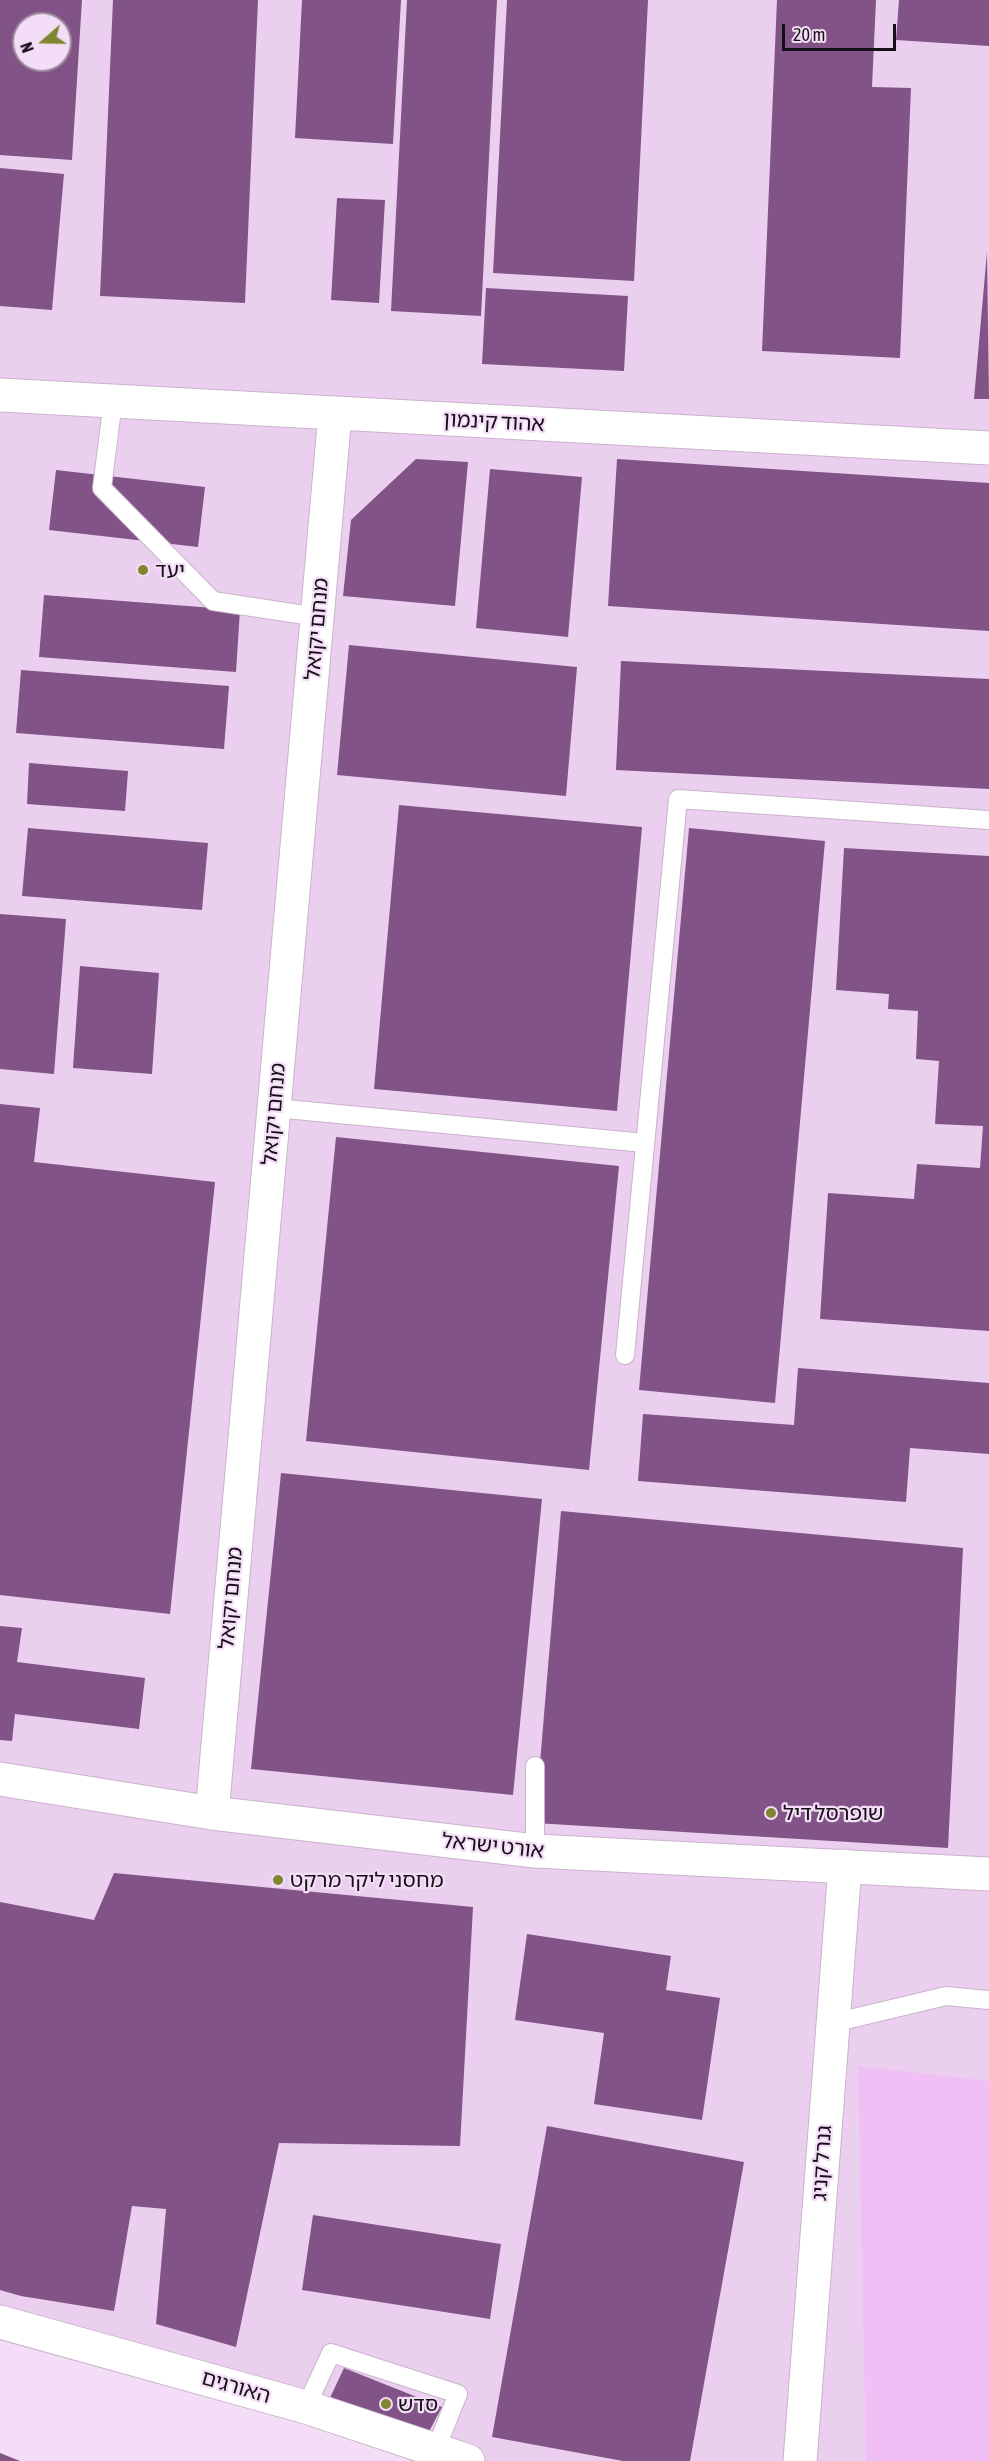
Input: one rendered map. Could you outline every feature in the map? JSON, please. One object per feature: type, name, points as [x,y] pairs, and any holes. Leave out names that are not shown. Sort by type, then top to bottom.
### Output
[{"type":"street","name":"אהוד קינמון","points":[[0,396],[989,448]]},
{"type":"street","name":"מנחם יקואל","points":[[212,1813],[335,414]]},
{"type":"street","name":"אורט ישראל","points":[[0,1779],[212,1813],[535,1851],[989,1874]]},
{"type":"street","name":"גנרל קניג","points":[[800,2461],[845,1866]]},
{"type":"street","name":"האורגים","points":[[0,2322],[306,2407],[468,2461]]},
{"type":"lane","points":[[113,401],[102,488],[213,601],[318,617]]},
{"type":"lane","points":[[624,1355],[678,799],[989,820]]},
{"type":"lane","points":[[275,1108],[645,1143]]},
{"type":"lane","points":[[535,1766],[535,1851]]},
{"type":"lane","points":[[833,2023],[946,1996],[989,2000]]},
{"type":"lane","points":[[306,2407],[331,2353],[458,2394],[435,2451]]},
{"type":"shaded area","points":[[0,0],[989,0],[989,2461],[454,2461],[0,2321]]},
{"type":"shaded area","points":[[858,2066],[989,2081],[989,2461],[866,2461]]},
{"type":"building","points":[[0,0],[82,0],[72,160],[0,155]]},
{"type":"building","points":[[113,0],[258,0],[245,303],[100,296]]},
{"type":"building","points":[[302,0],[401,0],[393,144],[295,138]]},
{"type":"building","points":[[407,0],[497,0],[481,316],[391,311]]},
{"type":"building","points":[[507,0],[648,0],[634,281],[493,273]]},
{"type":"building","points":[[777,0],[876,0],[872,87],[911,88],[900,358],[762,351]]},
{"type":"building","points":[[899,0],[989,0],[989,46],[896,40]]},
{"type":"building","points":[[0,168],[64,174],[52,310],[0,306]]},
{"type":"building","points":[[337,198],[385,200],[379,303],[331,300]]},
{"type":"building","points":[[987,252],[989,399],[974,399]]},
{"type":"building","points":[[486,288],[628,296],[624,371],[482,364]]},
{"type":"building","points":[[416,459],[468,462],[455,606],[343,596],[351,520]]},
{"type":"building","points":[[617,459],[989,483],[989,631],[608,606]]},
{"type":"building","points":[[490,469],[582,477],[568,637],[476,628]]},
{"type":"building","points":[[56,470],[205,487],[198,547],[49,530]]},
{"type":"building","points":[[44,595],[240,610],[236,672],[39,657]]},
{"type":"building","points":[[349,645],[577,667],[566,796],[337,775]]},
{"type":"building","points":[[621,661],[989,679],[989,789],[616,770]]},
{"type":"building","points":[[21,670],[229,686],[224,749],[16,733]]},
{"type":"building","points":[[29,763],[128,771],[125,811],[27,804]]},
{"type":"building","points":[[399,805],[642,827],[617,1111],[374,1089]]},
{"type":"building","points":[[28,828],[208,843],[202,910],[22,896]]},
{"type":"building","points":[[689,828],[825,841],[775,1403],[639,1390]]},
{"type":"building","points":[[844,848],[989,856],[989,1331],[820,1319],[828,1193],[914,1199],[917,1164],[980,1168],[983,1126],[935,1124],[939,1061],[916,1059],[918,1011],[888,1009],[889,994],[836,990]]},
{"type":"building","points":[[0,914],[66,919],[54,1074],[0,1069]]},
{"type":"building","points":[[80,966],[159,973],[152,1074],[73,1068]]},
{"type":"building","points":[[0,1104],[40,1108],[34,1162],[215,1182],[170,1614],[0,1595]]},
{"type":"building","points":[[336,1137],[619,1166],[589,1470],[306,1441]]},
{"type":"building","points":[[798,1368],[989,1383],[989,1454],[910,1448],[906,1502],[638,1481],[643,1414],[794,1425]]},
{"type":"building","points":[[281,1473],[542,1499],[513,1795],[251,1769]]},
{"type":"building","points":[[561,1511],[963,1548],[948,1848],[535,1823]]},
{"type":"building","points":[[0,1626],[22,1628],[17,1662],[145,1678],[139,1729],[15,1714],[12,1741],[0,1740]]},
{"type":"building","points":[[114,1873],[473,1907],[460,2146],[279,2143],[236,2347],[156,2324],[166,2209],[132,2206],[114,2311],[21,2296],[0,2290],[0,1902],[94,1920]]},
{"type":"building","points":[[527,1934],[671,1956],[666,1990],[720,1998],[702,2120],[594,2104],[604,2033],[515,2020]]},
{"type":"building","points":[[547,2126],[744,2162],[690,2461],[623,2461],[492,2437]]},
{"type":"building","points":[[313,2215],[501,2244],[490,2319],[302,2290]]},
{"type":"building","name":"סדש","points":[[344,2368],[442,2407],[425,2439],[329,2400]]},
{"type":"building","points":[[0,2453],[20,2461],[0,2461]]},
{"type":"place","name":"יעד","points":[[143,570]]},
{"type":"place","name":"שופרסל דיל","points":[[771,1813]]},
{"type":"place","name":"מחסני ליקר מרקט","points":[[278,1880]]},
{"type":"place","name":"סדש","points":[[386,2404]]}]
